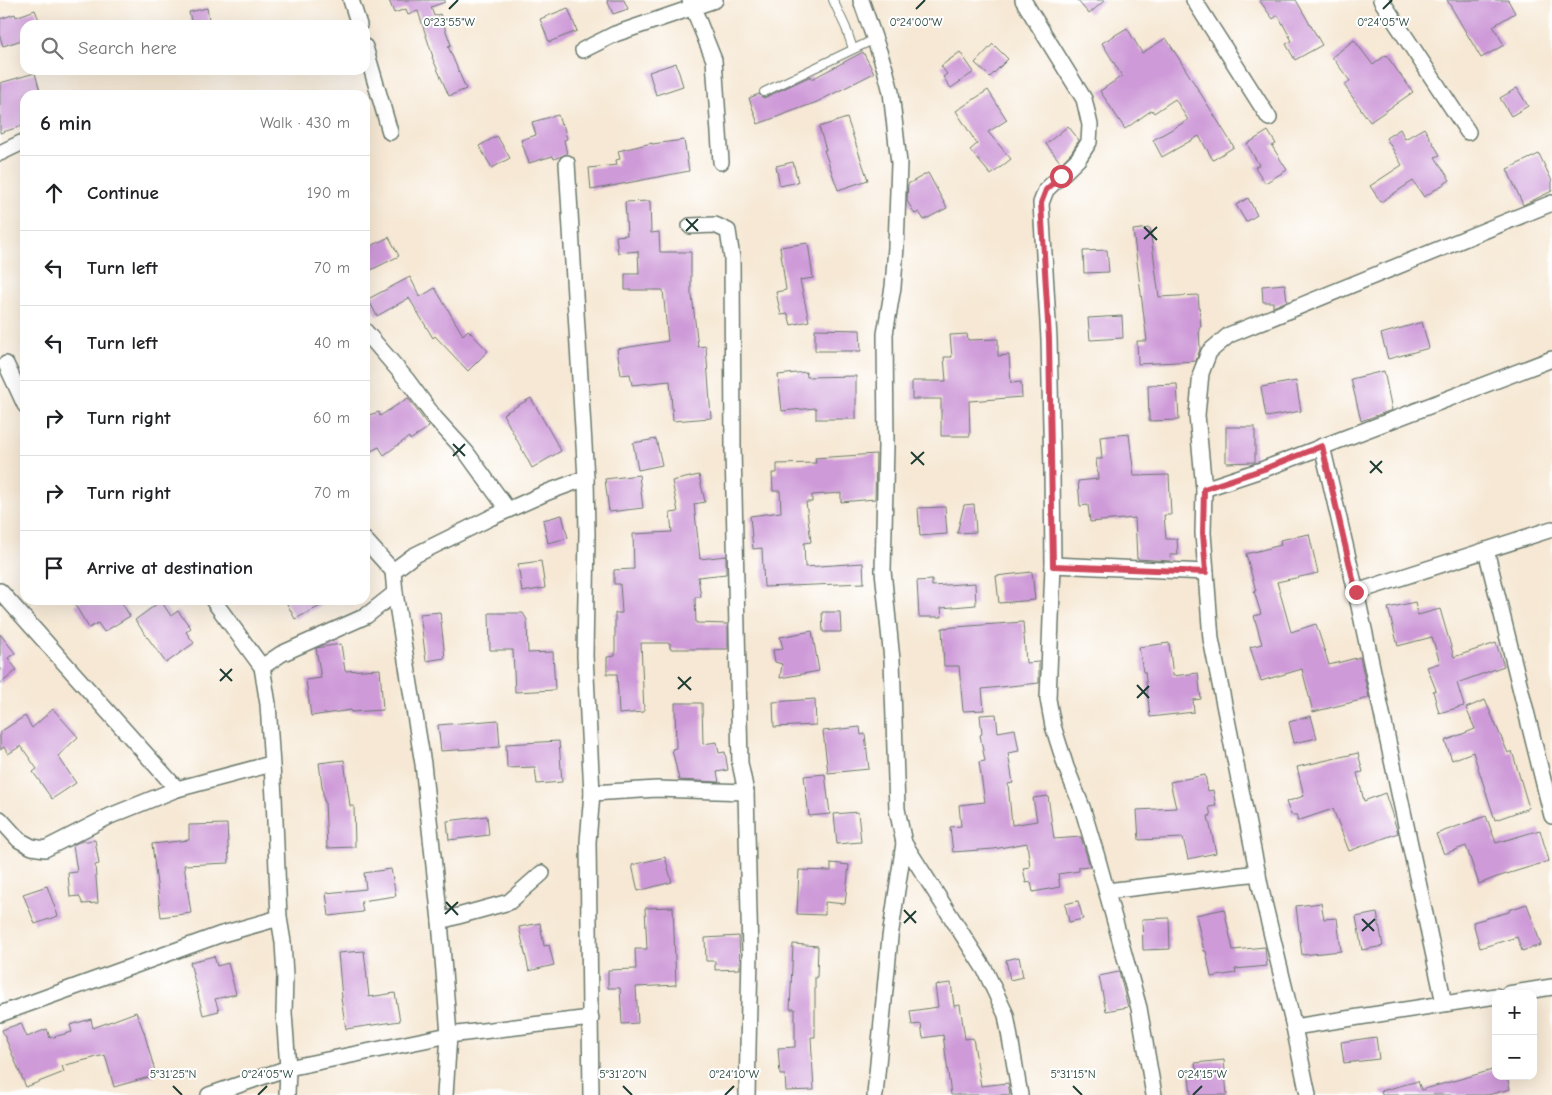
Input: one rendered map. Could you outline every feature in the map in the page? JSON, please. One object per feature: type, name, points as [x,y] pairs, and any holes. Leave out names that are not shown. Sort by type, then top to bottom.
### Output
[{"type":"street","points":[[351,0],[357,20]]},
{"type":"street","points":[[583,50],[615,34],[692,4],[715,0]]},
{"type":"street","points":[[861,0],[892,92],[899,163],[896,241],[885,334],[886,446],[883,571],[892,660],[897,809],[904,843],[890,938],[876,1095]]},
{"type":"street","points":[[1023,0],[1084,99],[1090,125],[1089,142],[1078,160],[1046,190],[1041,203],[1049,339],[1053,566],[1048,699],[1058,742],[1082,808],[1139,1008],[1154,1095]]},
{"type":"street","points":[[1194,0],[1269,118]]},
{"type":"street","points":[[1381,0],[1468,132]]},
{"type":"street","points":[[692,4],[714,60],[721,162]]},
{"type":"street","points":[[370,64],[390,132]]},
{"type":"street","points":[[0,153],[20,143]]},
{"type":"street","points":[[567,164],[586,478],[585,656],[592,793],[588,842],[591,1095]]},
{"type":"street","points":[[1308,1095],[1258,873],[1211,638],[1203,533],[1204,489],[1197,415],[1201,373],[1209,352],[1229,335],[1552,203]]},
{"type":"street","points":[[690,226],[716,225],[728,232],[732,258],[733,449],[740,763],[746,792],[750,954],[747,1095]]},
{"type":"street","points":[[370,337],[407,380],[435,418],[466,452],[508,510]]},
{"type":"street","points":[[1204,489],[1264,469],[1552,360]]},
{"type":"street","points":[[6,364],[20,394]]},
{"type":"street","points":[[1322,446],[1356,592],[1444,1003]]},
{"type":"street","points":[[393,571],[413,556],[508,510],[586,478]]},
{"type":"street","points":[[1356,592],[1552,528]]},
{"type":"street","points":[[370,546],[393,571],[423,764],[440,921],[449,1035],[445,1095]]},
{"type":"street","points":[[1486,550],[1552,816]]},
{"type":"street","points":[[1053,566],[1206,572]]},
{"type":"street","points":[[0,591],[177,789]]},
{"type":"street","points":[[262,667],[281,654],[366,616],[395,593]]},
{"type":"street","points":[[217,605],[262,667],[268,704],[279,918],[284,959],[284,1013],[288,1068],[287,1095]]},
{"type":"street","points":[[0,819],[19,840],[32,847],[45,849],[110,816],[177,789],[271,764]]},
{"type":"street","points":[[592,793],[657,789],[746,792]]},
{"type":"street","points":[[904,843],[985,970],[1002,1006],[1006,1015],[1020,1095]]},
{"type":"street","points":[[1107,892],[1258,873]]},
{"type":"street","points":[[440,921],[509,902],[542,874]]},
{"type":"street","points":[[0,1014],[219,935],[279,918]]},
{"type":"street","points":[[1537,990],[1552,988]]},
{"type":"street","points":[[1294,1027],[1492,997]]},
{"type":"street","points":[[209,1095],[288,1068],[449,1035],[591,1018]]},
{"type":"lane","points":[[833,0],[853,49]]},
{"type":"lane","points":[[764,92],[875,39]]},
{"type":"building","points":[[389,0],[445,0],[445,2],[431,7],[434,16],[440,14],[451,45],[448,46],[466,89],[449,96],[432,57],[418,11],[408,15],[406,9],[394,13]]},
{"type":"building","points":[[607,0],[624,0],[628,9],[613,14]]},
{"type":"building","points":[[1077,0],[1105,0],[1089,14]]},
{"type":"building","points":[[1259,0],[1296,0],[1322,45],[1295,60],[1286,44],[1292,41],[1278,15],[1273,19]]},
{"type":"building","points":[[1447,0],[1508,0],[1515,13],[1493,26],[1504,45],[1481,58]]},
{"type":"building","points":[[207,8],[209,20],[191,20],[189,12]]},
{"type":"building","points":[[568,8],[577,31],[549,42],[540,19]]},
{"type":"building","points":[[35,10],[39,20],[20,20],[20,41],[3,46],[0,37],[0,19],[15,14],[16,17]]},
{"type":"building","points":[[1127,28],[1142,53],[1166,38],[1234,147],[1213,160],[1199,136],[1162,157],[1153,140],[1188,120],[1175,99],[1154,113],[1152,110],[1125,129],[1100,91],[1122,76],[1102,43]]},
{"type":"building","points":[[1354,40],[1373,65],[1386,55],[1413,92],[1370,122],[1344,85],[1350,81],[1332,57]]},
{"type":"building","points":[[993,44],[1008,59],[990,77],[975,63]]},
{"type":"building","points":[[863,52],[874,73],[817,102],[758,124],[749,98],[759,94],[763,98],[811,76],[812,79]]},
{"type":"building","points":[[960,52],[974,72],[951,88],[943,77],[947,74],[941,66]]},
{"type":"building","points":[[676,63],[683,86],[656,95],[649,72]]},
{"type":"building","points":[[28,75],[36,75],[40,90],[20,90],[20,127],[0,133],[0,83]]},
{"type":"building","points":[[1517,88],[1528,106],[1511,116],[1500,98]]},
{"type":"building","points":[[988,90],[1007,120],[988,132],[1011,159],[991,175],[970,150],[977,144],[956,111]]},
{"type":"building","points":[[558,115],[561,125],[563,124],[567,139],[564,140],[567,154],[554,159],[553,156],[529,163],[521,140],[536,135],[532,122]]},
{"type":"building","points":[[847,118],[868,180],[838,190],[824,150],[826,150],[819,127]]},
{"type":"building","points":[[1068,126],[1079,140],[1071,153],[1061,163],[1046,144]]},
{"type":"building","points":[[1424,128],[1440,155],[1435,157],[1450,180],[1424,197],[1413,181],[1381,202],[1370,186],[1402,165],[1386,138],[1400,129],[1405,139]]},
{"type":"building","points":[[1268,131],[1276,144],[1272,146],[1287,170],[1265,183],[1255,167],[1259,165],[1247,144]]},
{"type":"building","points":[[497,136],[510,158],[492,168],[479,146]]},
{"type":"building","points":[[684,140],[689,171],[591,190],[589,168],[617,165],[616,160],[620,159],[618,151],[652,143]]},
{"type":"building","points":[[1539,154],[1552,181],[1552,191],[1523,205],[1507,169]]},
{"type":"building","points":[[793,162],[798,182],[780,186],[776,166]]},
{"type":"building","points":[[928,173],[947,208],[924,220],[919,212],[915,214],[907,201],[908,184]]},
{"type":"building","points":[[1248,198],[1257,215],[1246,222],[1236,205]]},
{"type":"building","points":[[650,201],[651,233],[659,232],[660,252],[691,252],[691,295],[698,347],[706,346],[711,418],[673,421],[670,381],[632,385],[630,374],[621,375],[617,349],[668,341],[663,290],[625,290],[625,274],[639,274],[638,251],[618,253],[616,236],[627,235],[625,202]]},
{"type":"building","points":[[1150,228],[1159,297],[1198,295],[1201,327],[1199,327],[1200,349],[1196,361],[1138,364],[1137,341],[1147,341],[1133,230]]},
{"type":"building","points":[[389,237],[399,256],[370,270],[370,246]]},
{"type":"building","points":[[808,243],[813,278],[800,280],[809,321],[791,325],[788,314],[781,315],[776,292],[786,290],[780,247]]},
{"type":"building","points":[[1107,250],[1109,272],[1084,273],[1083,251]]},
{"type":"building","points":[[410,277],[420,297],[435,288],[463,335],[468,330],[488,351],[468,371],[435,336],[433,338],[409,298],[377,316],[370,303],[370,298]]},
{"type":"building","points":[[1285,284],[1287,301],[1273,307],[1273,302],[1263,302],[1262,286]]},
{"type":"building","points":[[1122,316],[1123,338],[1090,340],[1088,318]]},
{"type":"building","points":[[1422,322],[1429,348],[1388,359],[1381,334]]},
{"type":"building","points":[[815,329],[860,330],[861,351],[815,351]]},
{"type":"building","points":[[967,334],[968,340],[998,339],[998,356],[1009,355],[1011,383],[1021,382],[1022,397],[969,401],[970,436],[941,436],[941,399],[912,399],[912,381],[946,381],[944,357],[952,357],[950,335]]},
{"type":"building","points":[[1384,371],[1392,410],[1361,421],[1351,379]]},
{"type":"building","points":[[806,372],[807,377],[856,376],[856,419],[816,419],[816,408],[782,411],[778,375]]},
{"type":"building","points":[[1296,381],[1301,411],[1266,417],[1261,387]]},
{"type":"building","points":[[1177,384],[1179,420],[1149,421],[1148,385]]},
{"type":"building","points":[[408,398],[429,427],[410,440],[409,437],[384,455],[379,447],[370,452],[370,415],[379,412],[380,416]]},
{"type":"building","points":[[531,398],[561,451],[532,468],[503,414]]},
{"type":"building","points":[[1226,427],[1255,427],[1255,462],[1226,463]]},
{"type":"building","points":[[1129,434],[1134,476],[1169,475],[1171,515],[1164,515],[1166,539],[1177,539],[1178,555],[1170,555],[1171,561],[1137,559],[1135,518],[1090,522],[1088,505],[1080,506],[1078,481],[1098,479],[1096,459],[1102,459],[1100,437]]},
{"type":"building","points":[[656,439],[662,465],[638,470],[633,443]]},
{"type":"building","points":[[876,454],[875,499],[841,502],[841,493],[812,495],[812,502],[806,502],[811,542],[804,543],[805,567],[863,563],[864,583],[764,587],[762,548],[753,549],[750,516],[781,512],[780,491],[773,491],[772,473],[777,473],[777,464],[816,463],[815,458]]},
{"type":"building","points":[[639,475],[643,508],[609,512],[605,479]]},
{"type":"building","points":[[699,475],[705,502],[694,504],[700,559],[726,556],[726,574],[698,577],[701,597],[695,597],[696,623],[728,624],[728,649],[670,649],[670,643],[641,643],[644,712],[619,714],[617,674],[607,674],[607,657],[615,656],[615,613],[622,613],[620,584],[614,584],[614,570],[634,569],[633,534],[672,532],[670,513],[678,512],[672,481]]},
{"type":"building","points":[[974,504],[976,532],[957,533],[964,505]]},
{"type":"building","points":[[945,507],[947,534],[920,536],[918,508]]},
{"type":"building","points":[[562,515],[568,538],[548,543],[543,520]]},
{"type":"building","points":[[1309,534],[1318,573],[1277,582],[1291,632],[1316,624],[1329,665],[1360,657],[1369,698],[1313,712],[1302,669],[1261,681],[1250,647],[1262,644],[1254,616],[1261,614],[1246,554],[1281,545],[1280,540]]},
{"type":"building","points":[[541,561],[545,588],[522,592],[518,564]]},
{"type":"building","points":[[1032,572],[1035,600],[999,603],[996,576]]},
{"type":"building","points":[[932,580],[932,586],[975,583],[976,605],[941,608],[942,617],[919,617],[917,581]]},
{"type":"building","points":[[1415,602],[1418,615],[1440,609],[1454,657],[1496,643],[1504,666],[1457,683],[1464,706],[1439,713],[1433,691],[1436,690],[1427,667],[1440,663],[1432,637],[1398,646],[1388,608]]},
{"type":"building","points":[[75,605],[123,605],[130,616],[104,632],[98,623],[89,628]]},
{"type":"building","points":[[156,605],[164,605],[171,616],[178,611],[191,628],[186,632],[194,643],[166,663],[135,620]]},
{"type":"building","points":[[288,605],[322,605],[295,619]]},
{"type":"building","points":[[440,612],[445,658],[426,661],[420,614]]},
{"type":"building","points":[[822,612],[840,612],[841,632],[823,632]]},
{"type":"building","points":[[489,613],[523,613],[527,620],[528,653],[553,652],[555,690],[515,692],[513,650],[490,650]]},
{"type":"building","points":[[1023,622],[1026,663],[1039,662],[1039,683],[982,689],[984,710],[963,711],[959,666],[944,666],[942,628]]},
{"type":"building","points":[[812,631],[819,671],[780,678],[782,664],[775,662],[773,650],[783,649],[780,637]]},
{"type":"building","points":[[0,634],[15,653],[8,658],[17,670],[0,684]]},
{"type":"building","points":[[1169,643],[1173,676],[1198,673],[1201,699],[1193,700],[1194,712],[1150,717],[1145,672],[1143,672],[1139,647]]},
{"type":"building","points":[[341,644],[345,671],[380,669],[383,710],[351,712],[351,710],[311,716],[306,680],[321,678],[316,648]]},
{"type":"building","points":[[815,699],[816,725],[774,727],[773,702]]},
{"type":"building","points":[[1485,700],[1508,753],[1512,751],[1529,808],[1495,820],[1473,752],[1452,760],[1445,741],[1475,729],[1466,708]]},
{"type":"building","points":[[675,703],[702,703],[703,744],[717,742],[719,753],[725,752],[728,770],[717,772],[719,782],[679,780],[672,749],[676,748]]},
{"type":"building","points":[[53,709],[78,737],[58,756],[76,783],[52,799],[33,772],[37,769],[21,746],[8,754],[4,747],[0,750],[0,732],[25,716],[32,728]]},
{"type":"building","points":[[996,714],[998,732],[1015,729],[1019,751],[1008,753],[1013,783],[1008,784],[1012,825],[1037,821],[1033,798],[1048,796],[1054,839],[1081,837],[1090,866],[1079,867],[1079,871],[1058,874],[1060,887],[1033,892],[1031,882],[1026,883],[1023,868],[1030,867],[1027,843],[994,849],[953,852],[950,827],[961,826],[959,805],[985,802],[979,762],[985,761],[980,735],[982,734],[980,715]]},
{"type":"building","points":[[1311,716],[1317,738],[1294,743],[1289,722]]},
{"type":"building","points":[[498,720],[500,747],[441,751],[438,725]]},
{"type":"building","points":[[860,727],[861,735],[865,734],[869,769],[828,773],[823,731]]},
{"type":"building","points":[[559,741],[562,782],[537,784],[535,767],[507,768],[506,744]]},
{"type":"building","points":[[1358,753],[1363,772],[1357,773],[1364,801],[1385,793],[1398,833],[1349,851],[1333,809],[1297,821],[1297,815],[1291,815],[1286,802],[1304,796],[1297,767]]},
{"type":"building","points":[[344,760],[350,806],[354,806],[355,847],[327,848],[325,801],[319,763]]},
{"type":"building","points":[[825,774],[830,814],[809,816],[804,776]]},
{"type":"building","points":[[1205,775],[1208,791],[1213,790],[1216,806],[1209,807],[1211,816],[1208,816],[1216,853],[1188,859],[1183,838],[1139,840],[1137,810],[1176,808],[1170,782]]},
{"type":"building","points":[[858,812],[861,842],[837,844],[834,814]]},
{"type":"building","points":[[487,816],[489,835],[449,840],[447,821]]},
{"type":"building","points":[[1486,816],[1496,843],[1540,830],[1549,861],[1479,884],[1466,846],[1444,854],[1436,834]]},
{"type":"building","points":[[227,824],[229,863],[184,865],[191,913],[161,917],[152,844],[189,840],[189,825]]},
{"type":"building","points":[[95,840],[99,864],[95,865],[98,903],[83,904],[79,896],[70,897],[68,873],[77,872],[73,845],[79,842]]},
{"type":"building","points":[[665,857],[672,882],[638,891],[632,865]]},
{"type":"building","points":[[831,863],[849,865],[845,904],[825,902],[825,915],[797,914],[799,870],[831,871]]},
{"type":"building","points":[[391,869],[396,896],[361,901],[363,912],[329,916],[326,893],[366,889],[364,873]]},
{"type":"building","points":[[47,886],[58,916],[35,924],[23,894]]},
{"type":"building","points":[[1078,901],[1083,919],[1069,922],[1065,904]]},
{"type":"building","points":[[1321,903],[1324,919],[1337,918],[1341,951],[1302,955],[1296,906]]},
{"type":"building","points":[[1527,904],[1541,945],[1522,951],[1517,937],[1480,948],[1473,922],[1509,912],[1509,910]]},
{"type":"building","points":[[673,907],[676,985],[636,987],[638,1023],[622,1024],[620,988],[608,988],[608,970],[636,969],[635,949],[647,949],[645,908]]},
{"type":"building","points":[[1224,909],[1233,950],[1265,947],[1267,966],[1235,969],[1236,973],[1211,977],[1196,915]]},
{"type":"building","points":[[1377,913],[1383,946],[1362,950],[1356,917]]},
{"type":"building","points":[[1169,918],[1170,949],[1143,950],[1142,919]]},
{"type":"building","points":[[540,923],[544,946],[549,945],[554,965],[529,971],[519,927]]},
{"type":"building","points":[[739,936],[740,969],[715,970],[715,961],[706,961],[705,938]]},
{"type":"building","points":[[793,944],[818,946],[817,977],[815,977],[815,1037],[811,1037],[814,1090],[786,1091],[785,1075],[780,1075],[778,1048],[795,1047],[795,1009],[790,1009]]},
{"type":"building","points":[[364,951],[369,997],[395,993],[400,1021],[346,1029],[341,998],[338,953]]},
{"type":"building","points":[[214,956],[217,966],[228,963],[236,994],[215,999],[219,1011],[203,1015],[190,962]]},
{"type":"building","points":[[1019,957],[1023,977],[1010,980],[1006,960]]},
{"type":"building","points":[[1119,972],[1128,1007],[1106,1011],[1099,976]]},
{"type":"building","points":[[951,983],[954,1006],[960,1005],[965,1039],[973,1038],[981,1086],[1008,1083],[1010,1095],[951,1095],[943,1035],[923,1038],[921,1024],[912,1025],[910,1011],[938,1007],[935,985]]},
{"type":"building","points":[[136,1012],[144,1032],[156,1075],[114,1087],[105,1055],[62,1066],[64,1072],[26,1087],[2,1030],[21,1023],[27,1037],[47,1029],[50,1038],[72,1032],[70,1025],[91,1019],[93,1028]]},
{"type":"building","points":[[1376,1037],[1379,1059],[1344,1063],[1341,1042]]},
{"type":"building","points":[[1224,1060],[1227,1095],[1191,1095],[1189,1076],[1197,1075],[1195,1063]]},
{"type":"building","points":[[1492,1070],[1492,1080],[1508,1080],[1510,1089],[1488,1095],[1382,1095],[1381,1091],[1418,1081],[1421,1090]]},
{"type":"route","points":[[1061,176],[1046,190],[1041,203],[1049,339],[1053,566],[1206,572],[1203,533],[1204,489],[1264,469],[1322,446],[1356,592]]}]
